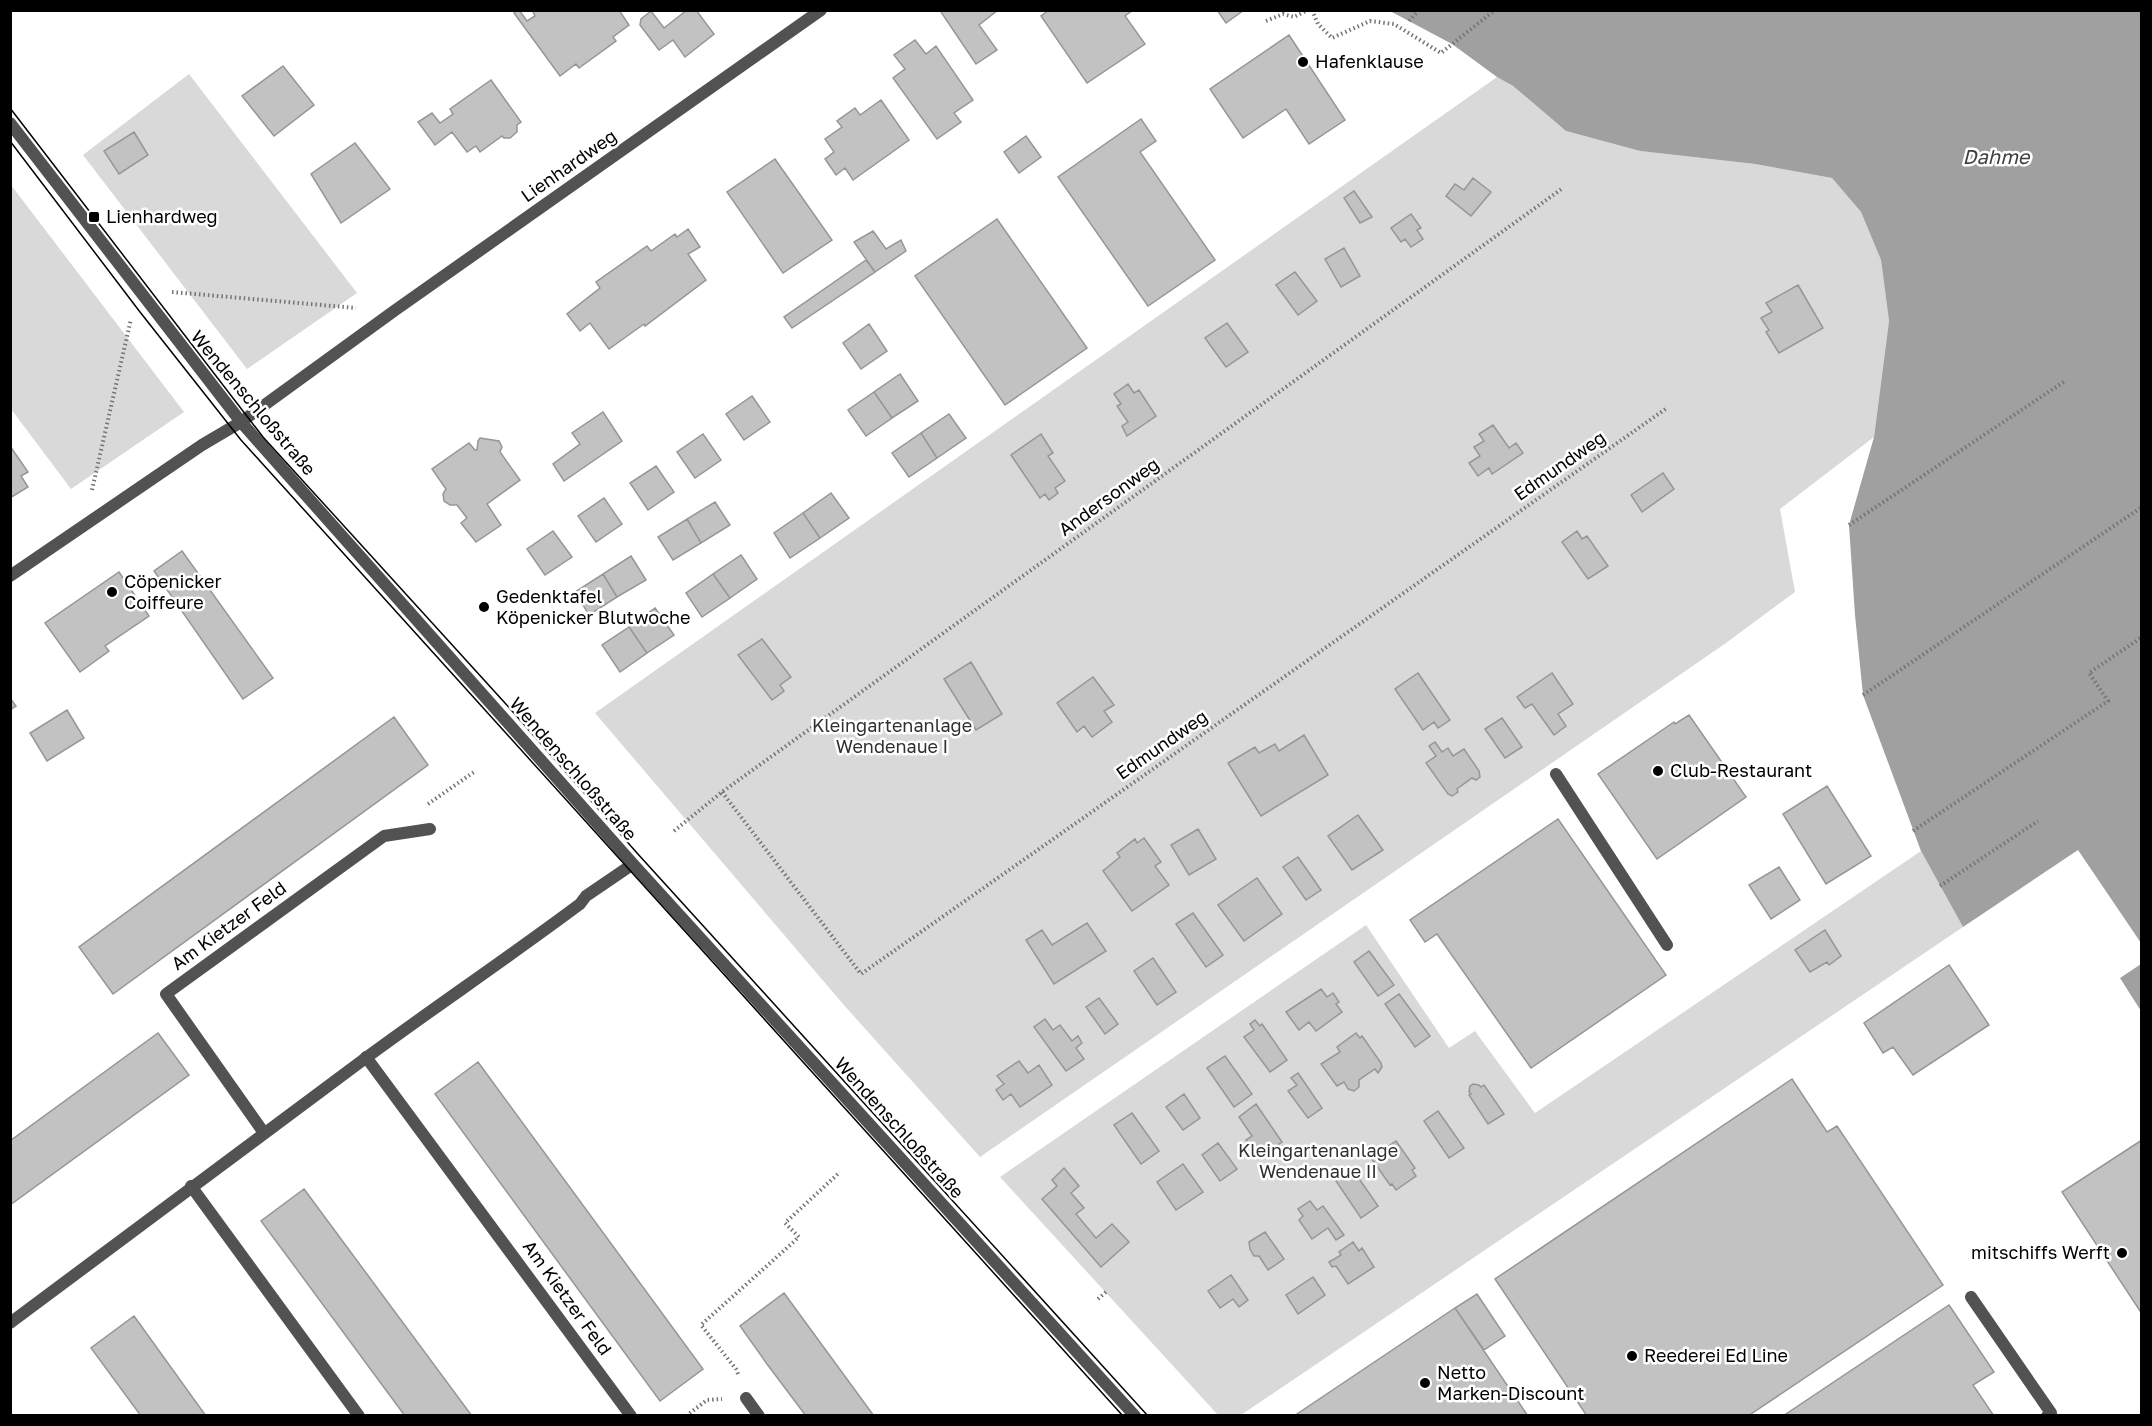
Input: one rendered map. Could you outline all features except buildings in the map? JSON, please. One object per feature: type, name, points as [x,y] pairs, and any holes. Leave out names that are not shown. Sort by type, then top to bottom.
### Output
[{"type":"street","name":"Lienhardweg","points":[[10,576],[202,445],[241,422],[394,311],[821,10]]},
{"type":"street","name":"Wendenschloßstraße","points":[[10,123],[241,422],[633,864],[1135,1416]]},
{"type":"street","points":[[1556,774],[1667,945]]},
{"type":"street","name":"Am Kietzer Feld","points":[[264,1133],[166,994],[384,837],[430,829]]},
{"type":"street","points":[[10,1323],[366,1057],[633,864]]},
{"type":"street","name":"Am Kietzer Feld","points":[[366,1057],[631,1416]]},
{"type":"street","points":[[191,1186],[359,1416]]},
{"type":"street","points":[[1971,1297],[2051,1413],[2047,1416]]},
{"type":"street","points":[[746,1398],[759,1416]]},
{"type":"path","points":[[1266,21],[1283,14],[1294,17],[1310,10],[1318,24],[1332,38],[1370,21],[1394,24],[1441,53],[1495,10]]},
{"type":"path","points":[[1409,21],[1419,10]]},
{"type":"path","name":"Andersonweg","points":[[674,831],[722,792],[1563,188]]},
{"type":"path","points":[[91,493],[138,289],[359,308]]},
{"type":"path","points":[[1849,525],[2065,381]]},
{"type":"path","name":"Edmundweg","points":[[722,792],[861,974],[1667,408]]},
{"type":"path","points":[[1863,695],[2142,507]]},
{"type":"path","points":[[1913,831],[2108,702],[2089,672],[2142,637]]},
{"type":"path","points":[[1940,886],[2038,821]]},
{"type":"path","points":[[686,1416],[707,1400],[746,1398],[736,1369],[701,1325],[799,1237],[785,1223],[840,1172]]},
{"type":"path","points":[[1098,1299],[1107,1291]]},
{"type":"green space","points":[[189,74],[357,293],[247,369],[83,155]]},
{"type":"green space","name":"Kleingartenanlage Wendenaue I","points":[[1497,77],[1513,86],[1566,131],[1640,151],[1755,164],[1832,178],[1861,212],[1881,260],[1889,321],[1874,437],[1780,509],[1795,592],[1726,643],[980,1157],[843,1004],[595,713]]},
{"type":"green space","points":[[11,185],[184,412],[71,489],[11,409]]},
{"type":"green space","name":"Kleingartenanlage Wendenaue II","points":[[1921,851],[1963,927],[1241,1415],[1218,1415],[1000,1177],[1366,925],[1449,1048],[1475,1031],[1535,1113]]},
{"type":"water","name":"Dahme","points":[[1390,11],[2141,11],[2141,943],[2078,850],[1963,927],[1921,851],[1863,695],[1855,615],[1849,525],[1874,437],[1889,321],[1881,260],[1861,212],[1832,178],[1755,164],[1640,151],[1566,131],[1513,86],[1452,44]]},
{"type":"water","points":[[2141,964],[2141,1011],[2120,978]]},
{"type":"tram line","points":[[10,108],[263,437],[1148,1416]]},
{"type":"tram line","points":[[10,141],[241,440],[1123,1416]]},
{"type":"place","name":"Hafenklause","points":[[1303,62]]},
{"type":"place","name":"Lienhardweg","points":[[94,217]]},
{"type":"place","name":"Cöpenicker Coiffeure","points":[[112,592]]},
{"type":"place","name":"Gedenktafel Köpenicker Blutwoche","points":[[484,607]]},
{"type":"place","name":"Club-Restaurant","points":[[1658,771]]},
{"type":"place","name":"mitschiffs Werft","points":[[2122,1253]]},
{"type":"place","name":"Reederei Ed Line","points":[[1632,1356]]},
{"type":"place","name":"Netto Marken-Discount","points":[[1425,1383]]}]
